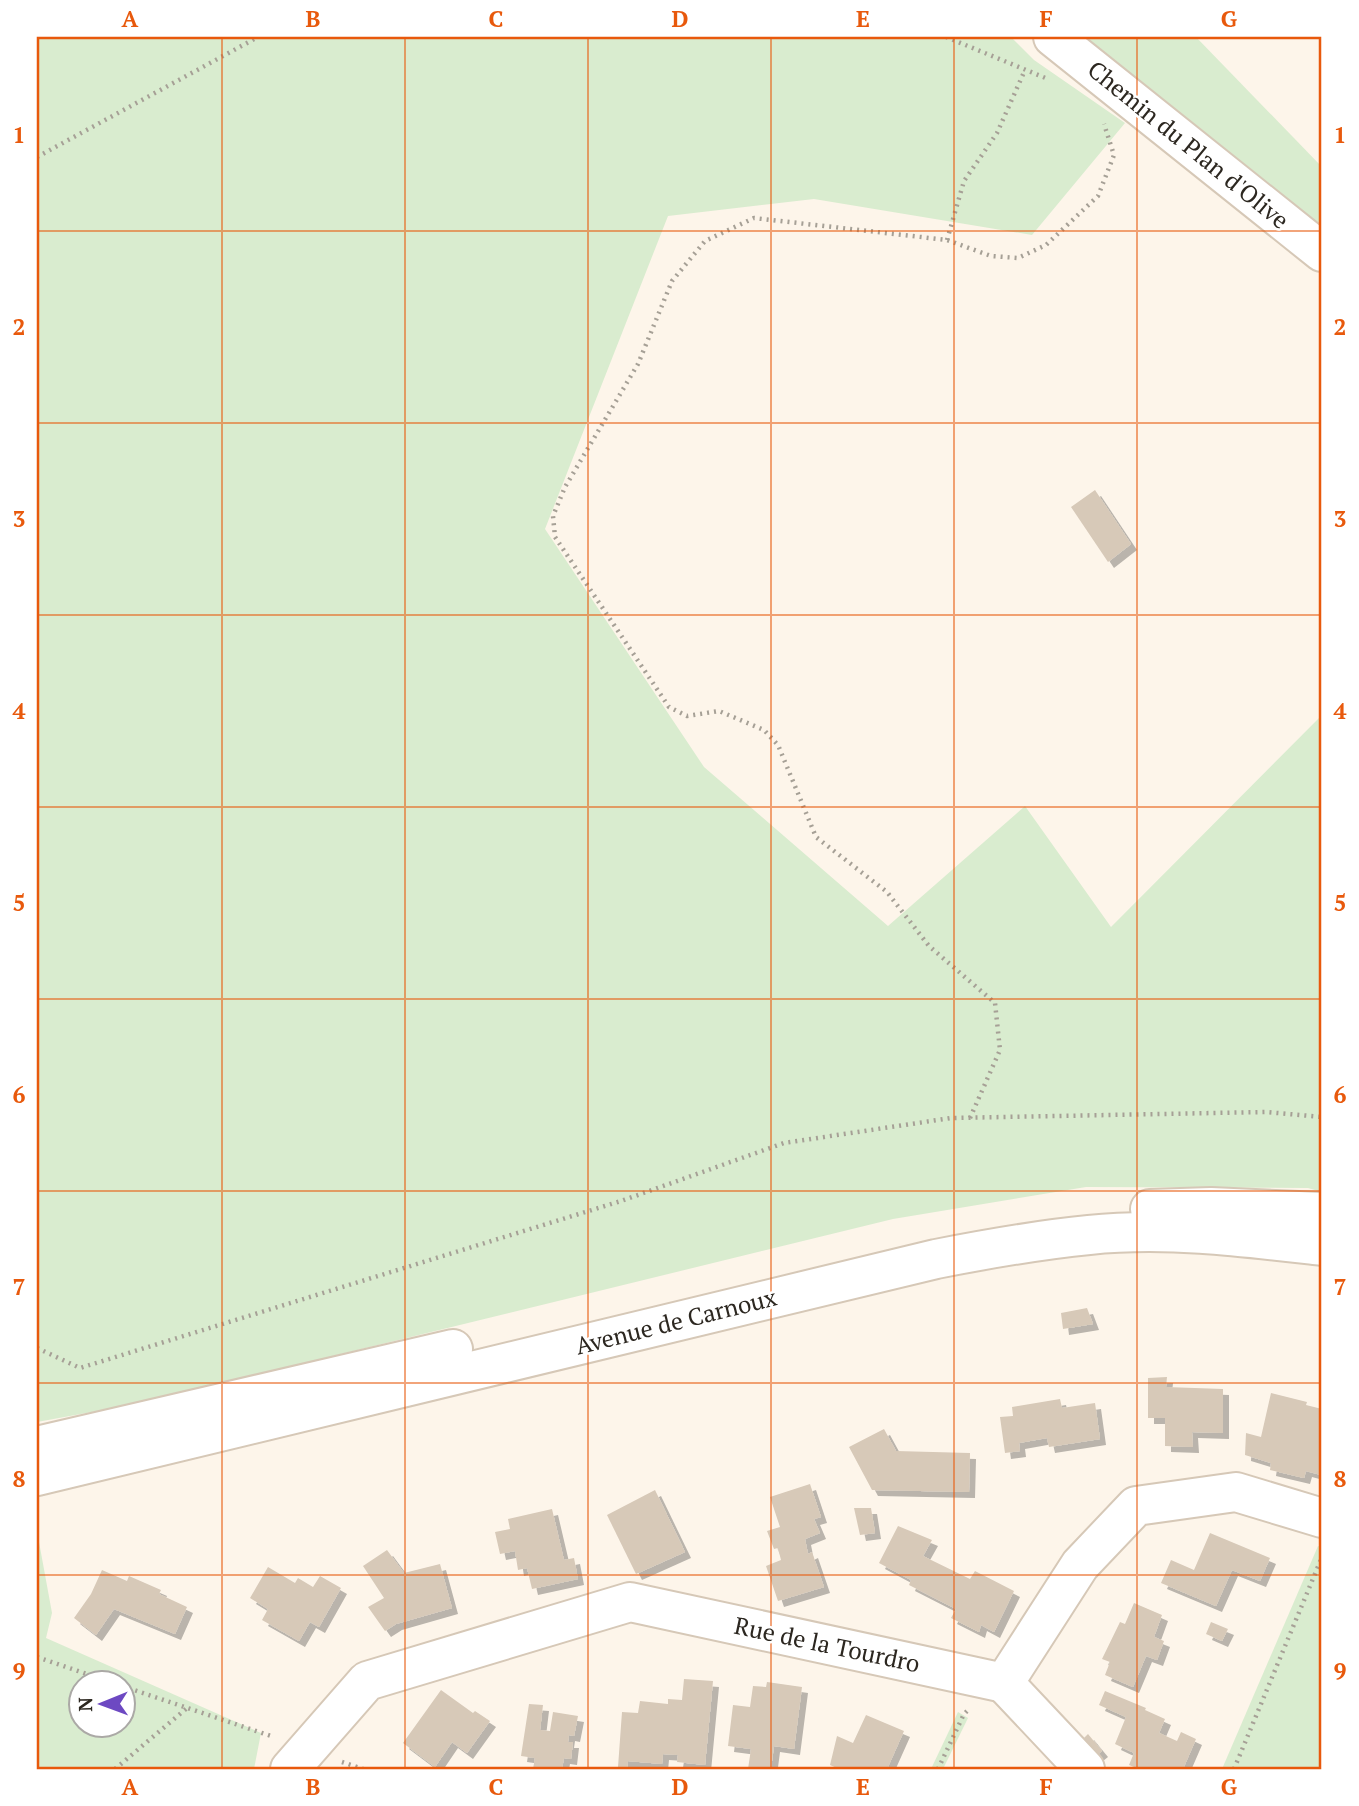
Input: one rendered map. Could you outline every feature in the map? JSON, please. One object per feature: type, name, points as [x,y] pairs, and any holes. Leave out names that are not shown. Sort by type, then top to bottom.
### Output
[{"type":"main road","name":"Chemin du Plan d'Olive","points":[[1060,56],[1322,252]]},
{"type":"main road","name":"Avenue de Carnoux","points":[[37,1446],[888,1248],[1023,1220],[1100,1211],[1197,1207],[1322,1212]]},
{"type":"main road","name":"Avenue de Carnoux","points":[[37,1476],[936,1259],[1016,1244],[1091,1234],[1162,1232],[1232,1235],[1322,1246]]},
{"type":"main road","points":[[1085,1769],[1004,1683],[1080,1565],[1136,1506],[1236,1492],[1322,1518]]},
{"type":"main road","name":"Rue de la Tourdro","points":[[299,1759],[367,1681],[630,1602],[1004,1683]]},
{"type":"path","points":[[37,157],[258,37]]},
{"type":"path","points":[[946,37],[1026,70]]},
{"type":"path","points":[[947,240],[964,181],[997,133],[1026,70],[1060,56]]},
{"type":"path","points":[[970,1118],[1000,1051],[995,1003],[929,946],[887,892],[817,837],[778,745],[764,730],[719,711],[687,716],[668,707],[555,537],[553,516],[565,487],[638,364],[672,281],[705,241],[754,218],[947,240],[991,256],[1018,258],[1046,245],[1098,196],[1114,155],[1106,125],[1097,118]]},
{"type":"path","points":[[37,1348],[80,1368],[621,1201],[784,1143],[951,1118],[1266,1112],[1322,1117]]},
{"type":"path","points":[[1234,1769],[1322,1557]]},
{"type":"path","points":[[37,1657],[75,1670]]},
{"type":"path","points":[[938,1769],[964,1714],[1004,1683]]},
{"type":"path","points":[[136,1691],[187,1708],[299,1759],[363,1769]]},
{"type":"path","points":[[115,1769],[187,1708]]},
{"type":"green space","points":[[37,37],[1011,37],[1034,60],[1125,123],[1032,235],[814,199],[668,216],[545,529],[704,767],[888,926],[1025,806],[1111,927],[1322,715],[1322,1192],[1308,1188],[1086,1187],[893,1219],[141,1403],[37,1422]]},
{"type":"green space","points":[[1080,37],[1196,37],[1322,167],[1322,232]]},
{"type":"green space","points":[[37,1531],[52,1613],[46,1638],[118,1670],[66,1670],[66,1740],[136,1740],[136,1678],[261,1733],[254,1769],[37,1769]]},
{"type":"green space","points":[[1318,1546],[1322,1547],[1322,1769],[1222,1769]]},
{"type":"green space","points":[[958,1712],[968,1718],[943,1769],[931,1769]]},
{"type":"building","points":[[1095,490],[1131,544],[1108,562],[1071,507]]},
{"type":"building","points":[[1087,1308],[1093,1324],[1063,1329],[1061,1313]]},
{"type":"building","points":[[1167,1377],[1166,1387],[1223,1389],[1223,1433],[1192,1432],[1193,1447],[1165,1446],[1165,1418],[1148,1418],[1148,1378]]},
{"type":"building","points":[[1271,1393],[1307,1402],[1306,1405],[1322,1409],[1321,1475],[1306,1471],[1304,1478],[1270,1470],[1271,1463],[1245,1455],[1246,1433],[1261,1437]]},
{"type":"building","points":[[1060,1399],[1062,1408],[1095,1403],[1100,1439],[1049,1447],[1047,1438],[1019,1443],[1020,1451],[1005,1453],[1000,1417],[1013,1416],[1012,1407]]},
{"type":"building","points":[[884,1429],[896,1451],[970,1453],[969,1492],[872,1490],[849,1447]]},
{"type":"building","points":[[810,1484],[821,1517],[814,1519],[820,1533],[805,1539],[808,1554],[812,1552],[824,1587],[778,1601],[766,1566],[781,1560],[778,1548],[774,1549],[767,1531],[780,1527],[770,1497]]},
{"type":"building","points":[[655,1490],[685,1552],[636,1574],[607,1515]]},
{"type":"building","points":[[854,1508],[871,1508],[875,1533],[860,1535]]},
{"type":"building","points":[[552,1509],[564,1560],[574,1558],[578,1579],[532,1589],[527,1568],[518,1570],[515,1551],[500,1554],[495,1532],[510,1529],[508,1519]]},
{"type":"building","points":[[898,1526],[932,1540],[923,1556],[970,1579],[975,1571],[1014,1591],[994,1632],[981,1625],[979,1632],[951,1618],[956,1609],[909,1585],[911,1580],[879,1563]]},
{"type":"building","points":[[1210,1533],[1270,1558],[1260,1581],[1232,1570],[1216,1606],[1161,1583],[1171,1560],[1194,1570]]},
{"type":"building","points":[[387,1550],[404,1573],[440,1564],[452,1608],[396,1624],[385,1631],[368,1607],[384,1598],[363,1566]]},
{"type":"building","points":[[268,1567],[295,1583],[298,1578],[313,1587],[320,1576],[341,1588],[319,1627],[310,1622],[299,1641],[262,1620],[268,1609],[250,1598]]},
{"type":"building","points":[[102,1570],[127,1581],[129,1576],[161,1590],[159,1594],[187,1607],[175,1634],[114,1609],[96,1635],[74,1618],[91,1594]]},
{"type":"building","points":[[1134,1603],[1162,1615],[1154,1637],[1164,1641],[1157,1660],[1146,1656],[1133,1687],[1105,1675],[1110,1662],[1102,1659],[1120,1622],[1125,1624]]},
{"type":"building","points":[[1211,1622],[1228,1629],[1222,1641],[1206,1634]]},
{"type":"building","points":[[684,1679],[713,1681],[705,1765],[677,1762],[678,1755],[663,1754],[662,1764],[628,1761],[627,1768],[618,1767],[622,1712],[638,1713],[640,1701],[668,1704],[668,1699],[682,1700]]},
{"type":"building","points":[[767,1682],[802,1687],[794,1749],[774,1746],[771,1769],[748,1769],[751,1749],[728,1746],[733,1705],[750,1707],[753,1686],[766,1687]]},
{"type":"building","points":[[441,1690],[473,1713],[475,1711],[490,1721],[467,1753],[452,1742],[435,1767],[403,1743]]},
{"type":"building","points":[[1105,1691],[1165,1719],[1159,1733],[1177,1741],[1181,1732],[1196,1739],[1183,1769],[1139,1769],[1129,1765],[1134,1753],[1115,1744],[1126,1717],[1099,1705]]},
{"type":"building","points":[[529,1704],[543,1705],[540,1730],[550,1731],[553,1712],[578,1716],[574,1736],[569,1735],[568,1742],[573,1742],[571,1759],[564,1758],[562,1769],[533,1769],[535,1758],[521,1756]]},
{"type":"building","points":[[866,1715],[904,1731],[887,1769],[839,1769],[830,1765],[837,1736],[853,1743]]},
{"type":"building","points":[[1088,1734],[1102,1751],[1097,1755],[1084,1738]]}]
